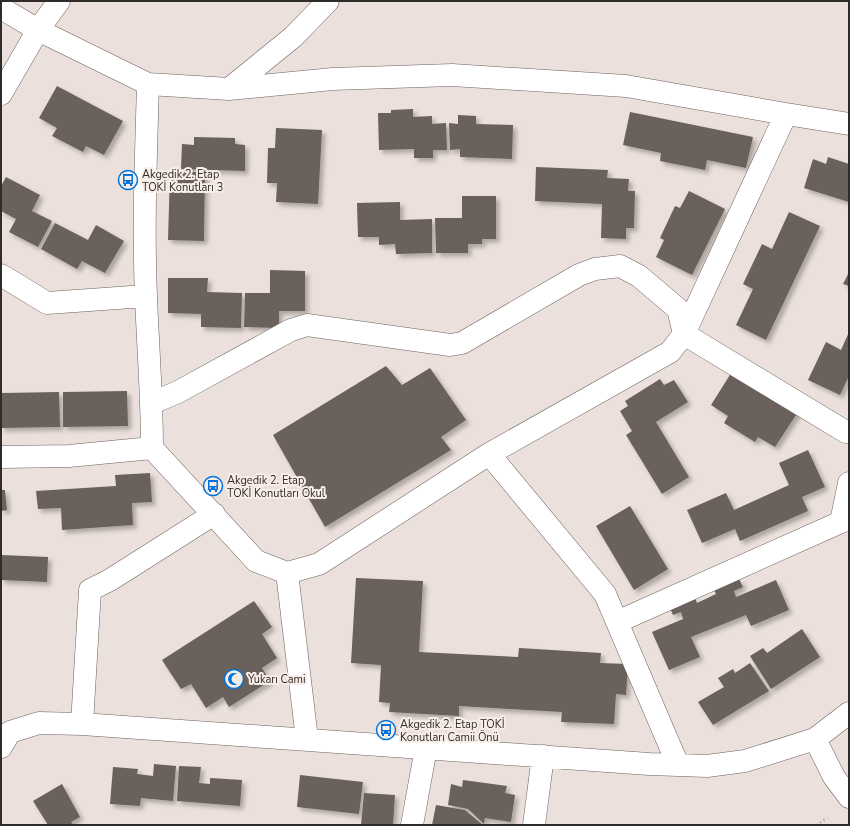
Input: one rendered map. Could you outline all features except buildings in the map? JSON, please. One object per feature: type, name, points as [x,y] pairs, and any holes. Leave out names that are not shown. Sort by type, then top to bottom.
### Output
[{"type":"street","points":[[1,94],[38,30],[59,1]]},
{"type":"street","points":[[229,89],[293,37],[328,1]]},
{"type":"street","points":[[1,8],[38,30],[148,84],[229,89],[333,79],[452,75],[626,86],[849,124]]},
{"type":"street","points":[[148,84],[146,296],[152,403],[152,448],[256,560],[287,573],[319,564],[489,454],[670,352],[684,334],[786,114]]},
{"type":"street","points":[[152,403],[178,392],[291,330],[307,325],[450,345],[462,343],[579,275],[595,269],[620,266],[638,276],[678,309],[684,334],[839,428],[849,432]]},
{"type":"street","points":[[1,275],[47,304],[146,296]]},
{"type":"street","points":[[1,457],[69,456],[152,448]]},
{"type":"street","points":[[489,454],[605,594],[678,765]]},
{"type":"street","points":[[617,622],[841,522],[849,483]]},
{"type":"street","points":[[82,724],[90,590],[110,580],[214,514]]},
{"type":"street","points":[[287,573],[307,739]]},
{"type":"street","points":[[4,735],[39,723],[82,724],[707,766],[746,762],[815,739],[849,713]]},
{"type":"street","points":[[815,739],[834,777],[849,797]]},
{"type":"street","points":[[412,825],[426,748]]},
{"type":"street","points":[[534,825],[543,756]]},
{"type":"path","points":[[818,825],[827,818]]},
{"type":"place","name":"Akgedik 2. Etap TOKİ Konutları 3","points":[[128,180]]},
{"type":"place","name":"Akgedik 2. Etap TOKİ Konutları Okul","points":[[213,486]]},
{"type":"place","name":"Yukarı Cami","points":[[234,679]]},
{"type":"place","name":"Akgedik 2. Etap TOKİ Konutları Camii Önü","points":[[386,730]]}]
